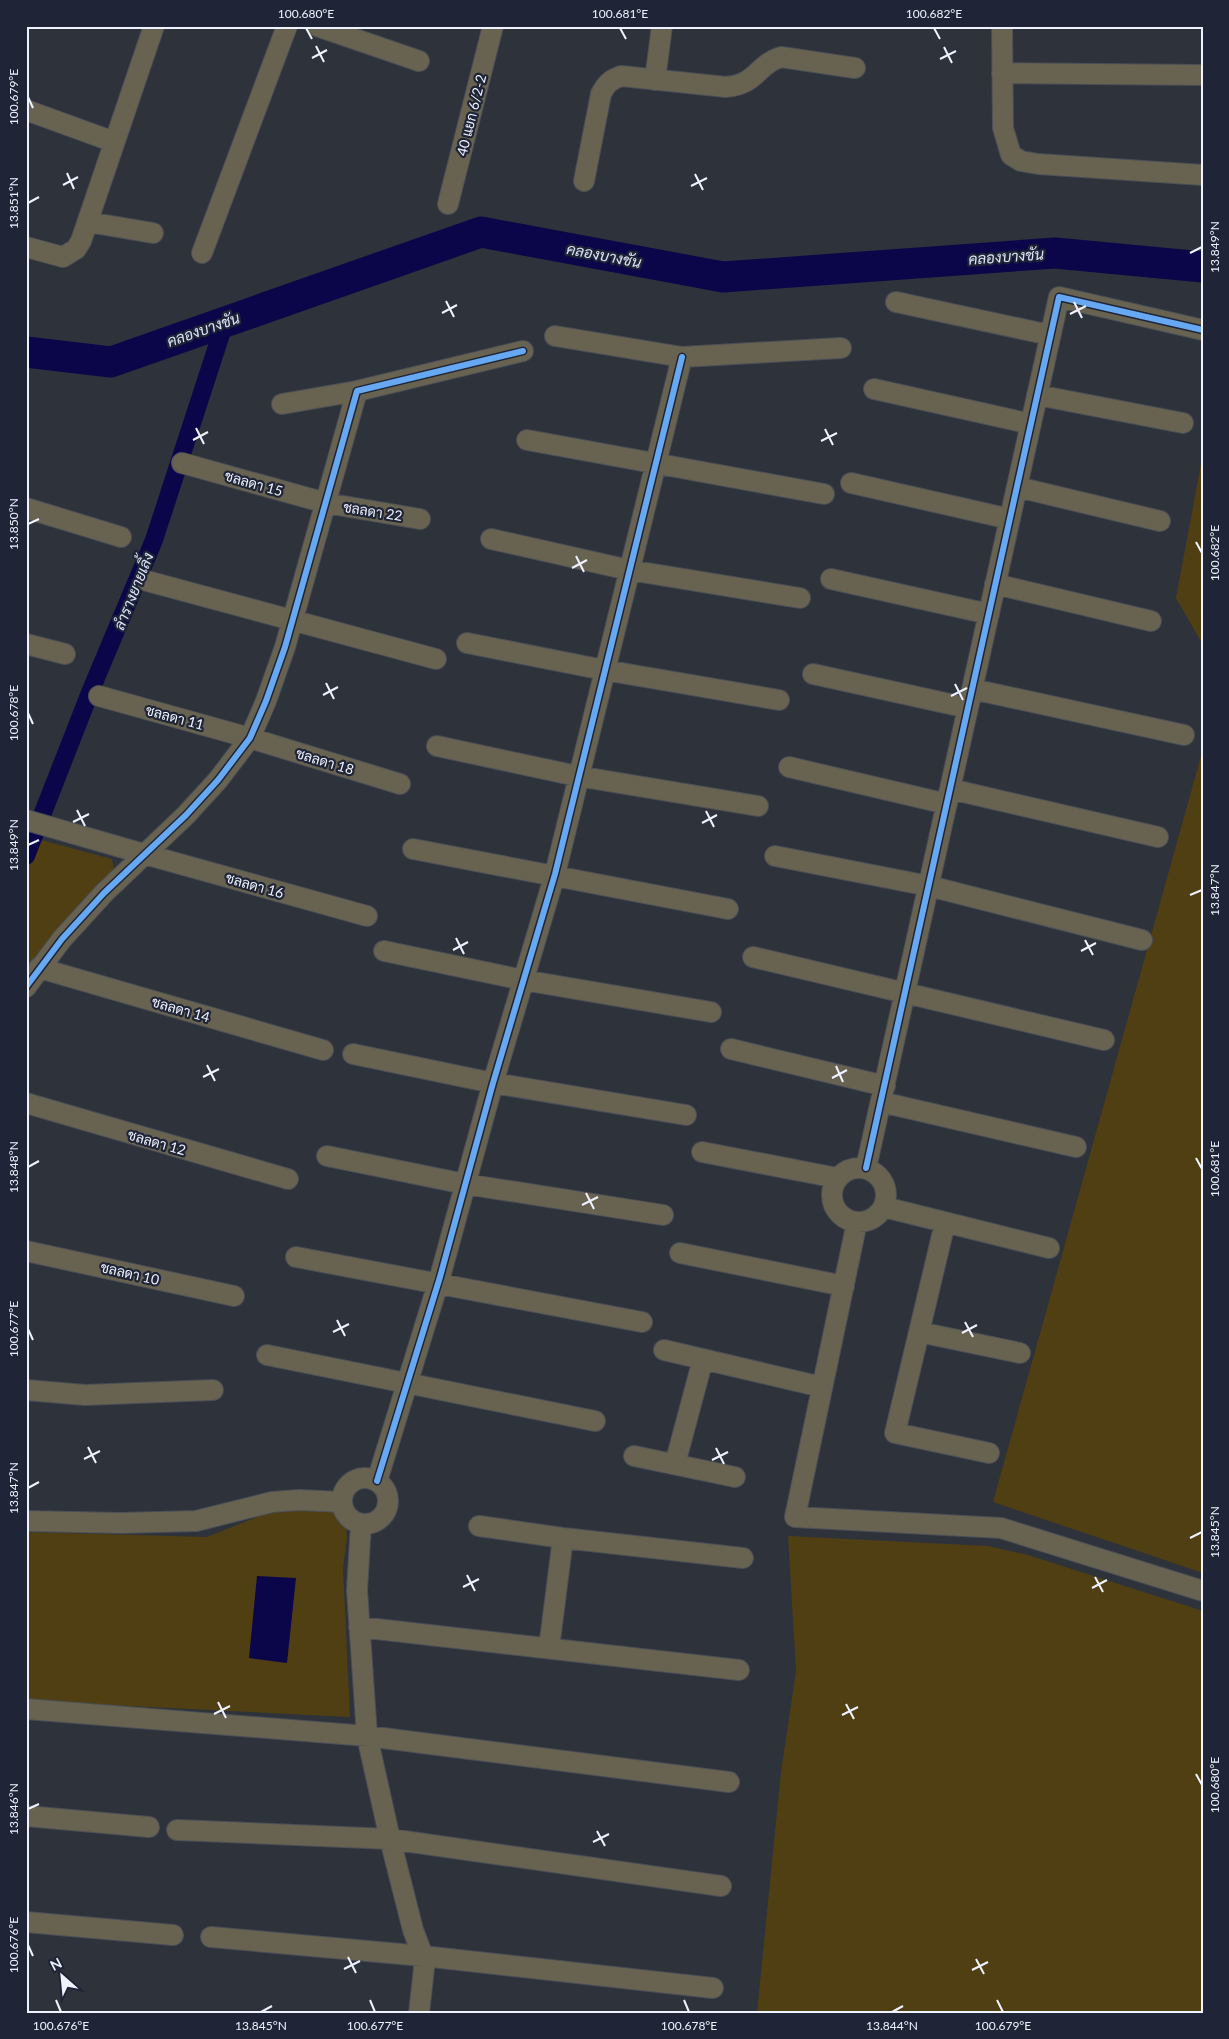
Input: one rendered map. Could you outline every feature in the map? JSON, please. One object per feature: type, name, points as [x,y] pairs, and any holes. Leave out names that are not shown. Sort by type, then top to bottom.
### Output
[{"type":"street","points":[[202,253],[287,26]]},
{"type":"street","points":[[318,26],[419,61]]},
{"type":"street","name":"40 แยก 6/2-2","points":[[448,204],[493,26]]},
{"type":"street","points":[[655,80],[662,26]]},
{"type":"street","points":[[1002,26],[1003,128],[1011,155],[1021,161],[1038,164],[1203,175]]},
{"type":"street","points":[[26,247],[63,257],[76,249],[88,222],[150,27]]},
{"type":"street","points":[[584,181],[601,94],[606,84],[621,76],[726,87],[740,86],[755,76],[772,60],[781,57],[855,68]]},
{"type":"street","points":[[1002,73],[1203,75]]},
{"type":"street","points":[[26,110],[114,142]]},
{"type":"street","points":[[88,222],[153,234]]},
{"type":"street","points":[[866,1168],[1059,297],[1203,330]]},
{"type":"street","points":[[896,302],[1050,335]]},
{"type":"street","points":[[555,336],[682,357],[841,348]]},
{"type":"street","points":[[282,404],[356,391],[523,351]]},
{"type":"street","points":[[377,1481],[437,1284],[493,1083],[555,874],[682,357]]},
{"type":"street","points":[[874,389],[1031,424]]},
{"type":"street","points":[[26,987],[62,938],[144,854],[186,815],[212,787],[250,738],[266,701],[293,620],[356,391]]},
{"type":"street","points":[[1037,395],[1183,423]]},
{"type":"street","points":[[527,440],[824,494]]},
{"type":"street","name":"ชลลดา 15","points":[[182,463],[326,503]]},
{"type":"street","points":[[850,483],[1010,519]]},
{"type":"street","points":[[1017,487],[1160,521]]},
{"type":"street","name":"ชลลดา 22","points":[[326,503],[420,518]]},
{"type":"street","points":[[26,508],[121,537]]},
{"type":"street","points":[[491,539],[629,570],[800,598]]},
{"type":"street","points":[[831,578],[989,614]]},
{"type":"street","points":[[147,581],[436,659]]},
{"type":"street","points":[[995,584],[1151,622]]},
{"type":"street","points":[[466,643],[604,670],[779,700]]},
{"type":"street","points":[[26,644],[65,654]]},
{"type":"street","points":[[813,674],[970,698],[1184,735]]},
{"type":"street","name":"ชลลดา 11","points":[[99,696],[250,738]]},
{"type":"street","name":"ชลลดา 18","points":[[250,738],[400,784]]},
{"type":"street","points":[[437,746],[578,776],[758,806]]},
{"type":"street","points":[[790,767],[1158,838]]},
{"type":"street","name":"ชลลดา 16","points":[[26,820],[367,916]]},
{"type":"street","points":[[414,849],[555,874],[728,909]]},
{"type":"street","points":[[775,856],[929,886],[1142,940]]},
{"type":"street","points":[[384,951],[523,980],[711,1012]]},
{"type":"street","points":[[753,957],[1104,1040]]},
{"type":"street","name":"ชลลดา 14","points":[[39,968],[323,1050]]},
{"type":"street","points":[[731,1049],[883,1094],[1076,1146]]},
{"type":"street","points":[[353,1054],[493,1083],[686,1114]]},
{"type":"street","name":"ชลลดา 12","points":[[26,1103],[288,1179]]},
{"type":"street","points":[[702,1152],[837,1178]]},
{"type":"street","points":[[327,1156],[465,1184],[663,1215]]},
{"type":"street","points":[[853,1168],[866,1168],[879,1174],[887,1190],[887,1199],[884,1207],[871,1220],[857,1222],[845,1218],[838,1213],[832,1196],[833,1186],[837,1178],[844,1172],[853,1168]]},
{"type":"street","points":[[884,1207],[1049,1248]]},
{"type":"street","points":[[857,1222],[795,1517],[1000,1528],[1203,1591]]},
{"type":"street","points":[[944,1222],[895,1433],[990,1453]]},
{"type":"street","name":"ชลลดา 10","points":[[26,1251],[234,1296]]},
{"type":"street","points":[[680,1253],[844,1286]]},
{"type":"street","points":[[296,1257],[642,1322]]},
{"type":"street","points":[[919,1332],[1020,1353]]},
{"type":"street","points":[[664,1350],[822,1387]]},
{"type":"street","points":[[267,1355],[595,1421]]},
{"type":"street","points":[[675,1464],[702,1359]]},
{"type":"street","points":[[26,1390],[85,1395],[213,1390]]},
{"type":"street","points":[[634,1456],[735,1477]]},
{"type":"street","points":[[365,1478],[377,1481],[384,1487],[388,1497],[388,1506],[383,1515],[375,1522],[362,1524],[349,1518],[342,1502],[345,1490],[353,1481],[365,1478]]},
{"type":"street","points":[[26,1522],[121,1523],[196,1521],[272,1502],[300,1500],[342,1502]]},
{"type":"street","points":[[362,1524],[357,1590],[367,1736],[413,1930],[423,1956],[424,1968],[420,2013]]},
{"type":"street","points":[[479,1526],[563,1538],[743,1558]]},
{"type":"street","points":[[549,1648],[563,1538]]},
{"type":"street","points":[[359,1627],[739,1670]]},
{"type":"street","points":[[26,1710],[367,1736],[729,1782]]},
{"type":"street","points":[[26,1816],[149,1827]]},
{"type":"street","points":[[177,1830],[390,1839],[721,1886]]},
{"type":"street","points":[[26,1922],[173,1935]]},
{"type":"street","points":[[210,1937],[423,1956],[713,1988]]},
{"type":"shaded area","points":[[1203,453],[1203,645],[1176,598]]},
{"type":"shaded area","points":[[1203,749],[1203,1573],[993,1502]]},
{"type":"shaded area","points":[[26,836],[112,859],[114,870],[26,980]]},
{"type":"shaded area","points":[[328,1502],[345,1519],[347,1537],[343,1567],[350,1717],[26,1701],[26,1532],[207,1537],[265,1514]]},
{"type":"shaded area","points":[[788,1536],[988,1546],[1028,1555],[1203,1611],[1203,2013],[757,2013],[781,1772],[796,1671]]},
{"type":"shaded area","points":[[257,1576],[296,1578],[287,1663],[249,1658]]},
{"type":"waterway","name":"คลองบางชัน","points":[[26,352],[111,362],[481,232],[723,277],[1055,253],[1203,267]]},
{"type":"waterway","name":"ลำรางยายเลิ้ง","points":[[26,856],[91,690],[154,540],[225,322]]},
{"type":"cycle path","points":[[866,1168],[1059,297],[1203,330]]},
{"type":"cycle path","points":[[26,987],[62,939],[104,893],[186,815],[218,780],[250,738],[266,701],[285,647],[357,391],[523,351]]},
{"type":"cycle path","points":[[377,1481],[440,1277],[493,1083],[555,874],[682,357]]}]
